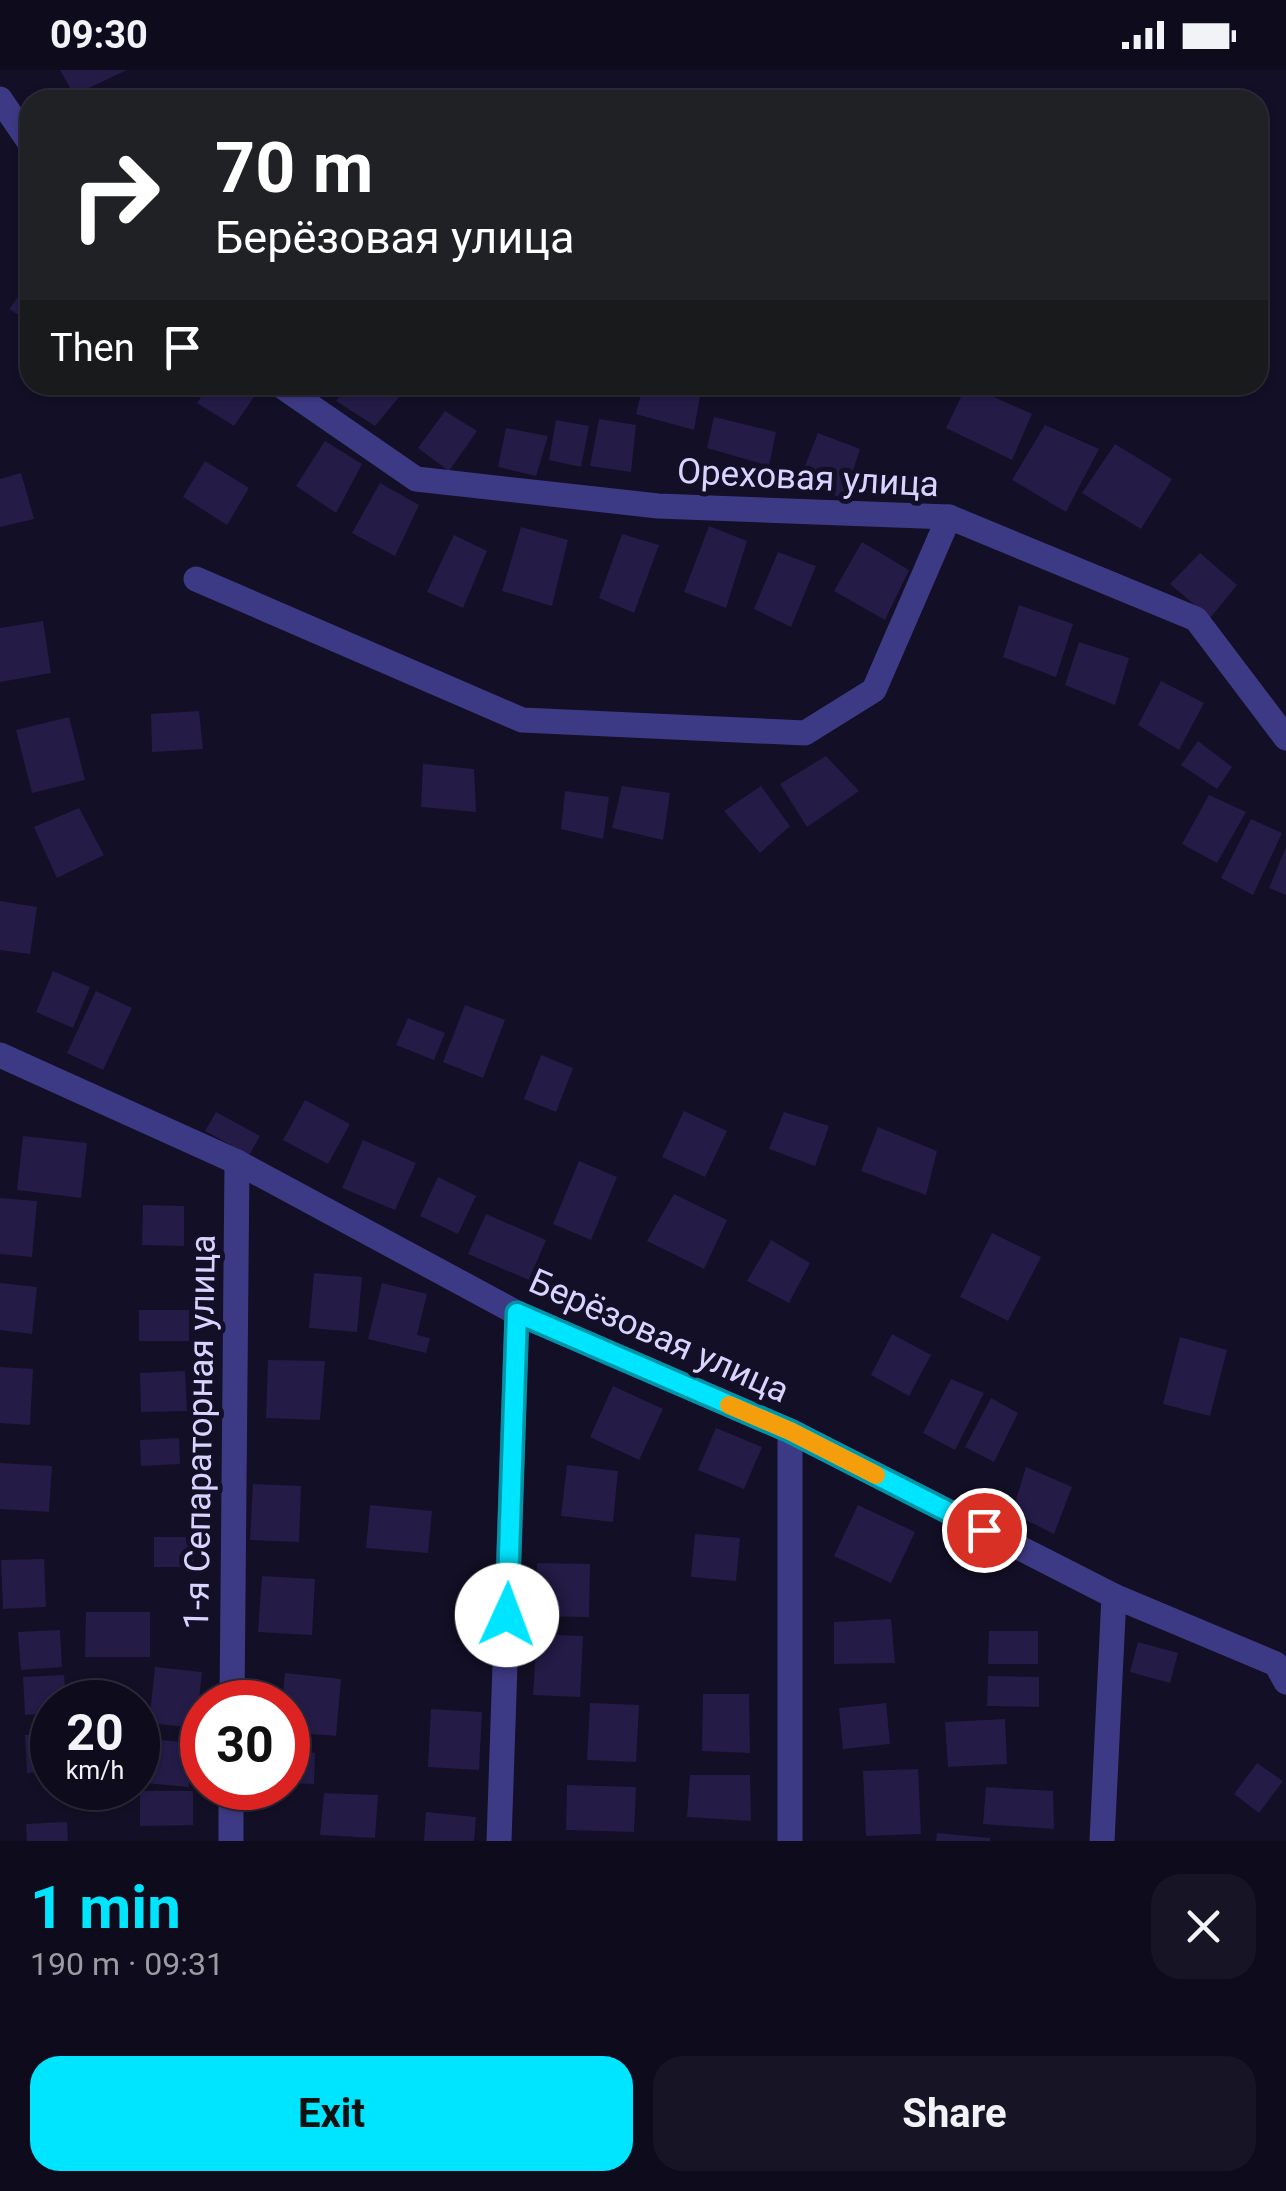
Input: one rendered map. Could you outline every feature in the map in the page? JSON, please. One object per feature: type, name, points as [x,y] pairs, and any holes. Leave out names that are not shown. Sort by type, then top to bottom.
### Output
[{"type":"street","points":[[0,98],[20,128]]},
{"type":"street","name":"Ореховая улица","points":[[294,395],[416,479],[658,506],[949,517],[1196,619],[1286,738]]},
{"type":"street","points":[[196,579],[522,720],[805,732],[874,690],[949,517]]},
{"type":"street","name":"Берёзовая улица","points":[[0,1055],[237,1162],[517,1313],[790,1431],[1114,1596],[1276,1664],[1286,1682]]},
{"type":"street","name":"1-я Сепараторная улица","points":[[232,1680],[237,1162]]},
{"type":"street","points":[[499,1841],[517,1313]]},
{"type":"street","points":[[790,1431],[790,1841]]},
{"type":"street","points":[[1102,1841],[1114,1596]]},
{"type":"street","points":[[231,1810],[231,1841]]},
{"type":"building","points":[[60,70],[127,70],[85,90],[71,90]]},
{"type":"building","points":[[20,294],[20,316],[9,309]]},
{"type":"building","points":[[202,395],[255,395],[234,426],[197,403]]},
{"type":"building","points":[[340,395],[401,395],[375,426],[336,401]]},
{"type":"building","points":[[641,395],[700,395],[694,430],[636,414]]},
{"type":"building","points":[[962,395],[989,395],[1032,414],[1012,460],[946,428]]},
{"type":"building","points":[[445,411],[477,431],[449,471],[418,448]]},
{"type":"building","points":[[714,417],[776,432],[769,466],[707,448]]},
{"type":"building","points":[[599,419],[636,425],[631,472],[590,466]]},
{"type":"building","points":[[556,420],[589,426],[581,467],[549,460]]},
{"type":"building","points":[[1045,425],[1099,449],[1066,512],[1012,480]]},
{"type":"building","points":[[506,428],[548,436],[536,476],[498,467]]},
{"type":"building","points":[[818,433],[860,449],[844,499],[799,481]]},
{"type":"building","points":[[325,441],[362,464],[336,513],[296,486]]},
{"type":"building","points":[[1115,444],[1172,479],[1141,529],[1082,493]]},
{"type":"building","points":[[205,461],[249,488],[227,525],[183,497]]},
{"type":"building","points":[[21,473],[34,519],[0,527],[0,479]]},
{"type":"building","points":[[380,483],[419,505],[395,556],[352,533]]},
{"type":"building","points":[[709,526],[747,541],[726,608],[684,592]]},
{"type":"building","points":[[521,527],[568,540],[552,606],[502,591]]},
{"type":"building","points":[[622,534],[659,545],[634,613],[599,598]]},
{"type":"building","points":[[454,535],[487,551],[463,608],[427,592]]},
{"type":"building","points":[[862,542],[909,570],[885,620],[834,591]]},
{"type":"building","points":[[778,552],[816,566],[791,627],[754,609]]},
{"type":"building","points":[[1200,553],[1237,585],[1210,618],[1170,584]]},
{"type":"building","points":[[1019,605],[1073,624],[1056,677],[1003,657]]},
{"type":"building","points":[[43,621],[51,673],[0,682],[0,628]]},
{"type":"building","points":[[1079,642],[1129,658],[1115,705],[1065,685]]},
{"type":"building","points":[[1161,681],[1204,703],[1179,750],[1138,725]]},
{"type":"building","points":[[199,711],[203,749],[152,752],[151,714]]},
{"type":"building","points":[[69,717],[85,780],[32,793],[16,730]]},
{"type":"building","points":[[1198,741],[1232,767],[1217,789],[1181,765]]},
{"type":"building","points":[[826,756],[859,791],[807,827],[780,784]]},
{"type":"building","points":[[423,764],[474,769],[476,812],[421,807]]},
{"type":"building","points":[[622,786],[670,793],[663,840],[612,828]]},
{"type":"building","points":[[761,786],[790,826],[760,853],[724,811]]},
{"type":"building","points":[[565,791],[609,797],[603,839],[561,829]]},
{"type":"building","points":[[1209,795],[1246,812],[1217,863],[1182,844]]},
{"type":"building","points":[[79,808],[104,855],[57,878],[34,827]]},
{"type":"building","points":[[1251,819],[1282,833],[1253,895],[1221,878]]},
{"type":"building","points":[[1286,847],[1286,895],[1269,888]]},
{"type":"building","points":[[0,901],[37,907],[30,954],[0,950]]},
{"type":"building","points":[[53,971],[90,987],[73,1028],[36,1012]]},
{"type":"building","points":[[96,991],[132,1008],[103,1070],[67,1053]]},
{"type":"building","points":[[465,1005],[505,1020],[483,1078],[443,1062]]},
{"type":"building","points":[[408,1018],[445,1033],[434,1060],[396,1045]]},
{"type":"building","points":[[541,1055],[573,1068],[556,1112],[524,1099]]},
{"type":"building","points":[[305,1100],[350,1124],[328,1164],[283,1140]]},
{"type":"building","points":[[684,1111],[727,1131],[705,1177],[662,1157]]},
{"type":"building","points":[[216,1112],[260,1136],[249,1155],[205,1131]]},
{"type":"building","points":[[784,1112],[829,1126],[815,1166],[769,1149]]},
{"type":"building","points":[[878,1127],[937,1151],[926,1195],[861,1171]]},
{"type":"building","points":[[23,1136],[87,1143],[81,1198],[17,1190]]},
{"type":"building","points":[[363,1140],[416,1163],[395,1210],[342,1188]]},
{"type":"building","points":[[579,1161],[617,1177],[591,1240],[553,1224]]},
{"type":"building","points":[[438,1177],[476,1196],[458,1234],[420,1216]]},
{"type":"building","points":[[674,1194],[727,1220],[704,1269],[647,1241]]},
{"type":"building","points":[[0,1198],[37,1201],[32,1257],[0,1254]]},
{"type":"building","points":[[143,1205],[184,1206],[184,1246],[142,1245]]},
{"type":"building","points":[[486,1214],[546,1240],[529,1280],[468,1254]]},
{"type":"building","points":[[992,1233],[1041,1257],[1008,1321],[960,1297]]},
{"type":"building","points":[[771,1240],[810,1263],[789,1303],[747,1281]]},
{"type":"building","points":[[314,1273],[362,1277],[357,1332],[309,1328]]},
{"type":"building","points":[[0,1283],[37,1287],[32,1334],[0,1330]]},
{"type":"building","points":[[382,1283],[427,1294],[417,1335],[430,1338],[426,1353],[368,1339]]},
{"type":"building","points":[[139,1310],[189,1310],[189,1341],[139,1341]]},
{"type":"building","points":[[892,1334],[931,1355],[909,1396],[871,1375]]},
{"type":"building","points":[[1180,1337],[1227,1350],[1210,1416],[1163,1404]]},
{"type":"building","points":[[268,1360],[325,1361],[320,1420],[266,1418]]},
{"type":"building","points":[[0,1367],[33,1369],[30,1425],[0,1423]]},
{"type":"building","points":[[185,1371],[187,1411],[141,1412],[140,1373]]},
{"type":"building","points":[[951,1379],[984,1393],[955,1450],[923,1433]]},
{"type":"building","points":[[613,1386],[663,1409],[639,1460],[590,1437]]},
{"type":"building","points":[[991,1398],[1018,1413],[994,1462],[965,1447]]},
{"type":"building","points":[[716,1428],[762,1447],[744,1489],[698,1470]]},
{"type":"building","points":[[179,1438],[180,1464],[141,1466],[140,1440]]},
{"type":"building","points":[[0,1463],[52,1466],[49,1512],[0,1509]]},
{"type":"building","points":[[567,1465],[618,1471],[613,1522],[561,1516]]},
{"type":"building","points":[[1026,1467],[1072,1487],[1054,1534],[1012,1513]]},
{"type":"building","points":[[253,1484],[301,1486],[299,1542],[250,1540]]},
{"type":"building","points":[[370,1505],[432,1511],[428,1553],[366,1548]]},
{"type":"building","points":[[858,1505],[915,1532],[891,1583],[834,1556]]},
{"type":"building","points":[[695,1534],[740,1538],[736,1581],[691,1577]]},
{"type":"building","points":[[154,1537],[194,1537],[193,1567],[154,1567]]},
{"type":"building","points":[[44,1559],[46,1607],[3,1609],[1,1560]]},
{"type":"building","points":[[537,1563],[590,1564],[589,1617],[536,1616]]},
{"type":"building","points":[[262,1576],[315,1579],[312,1635],[258,1632]]},
{"type":"building","points":[[86,1612],[150,1612],[150,1657],[85,1657]]},
{"type":"building","points":[[891,1619],[895,1663],[834,1664],[834,1622]]},
{"type":"building","points":[[60,1630],[62,1667],[21,1670],[18,1632]]},
{"type":"building","points":[[989,1631],[1038,1631],[1038,1664],[988,1664]]},
{"type":"building","points":[[537,1634],[583,1636],[580,1697],[533,1695]]},
{"type":"building","points":[[1138,1642],[1178,1653],[1170,1683],[1130,1672]]},
{"type":"building","points":[[155,1667],[202,1672],[201,1680],[180,1680],[180,1726],[160,1724],[160,1680],[154,1680]]},
{"type":"building","points":[[285,1673],[341,1679],[336,1736],[310,1734],[310,1680],[284,1680]]},
{"type":"building","points":[[64,1675],[64,1680],[30,1680],[30,1715],[25,1715],[23,1677]]},
{"type":"building","points":[[988,1676],[1039,1677],[1039,1707],[987,1706]]},
{"type":"building","points":[[703,1694],[749,1694],[750,1753],[702,1751]]},
{"type":"building","points":[[590,1703],[639,1705],[636,1762],[587,1760]]},
{"type":"building","points":[[886,1703],[890,1744],[843,1749],[839,1708]]},
{"type":"building","points":[[431,1709],[482,1712],[479,1770],[428,1767]]},
{"type":"building","points":[[1005,1719],[1007,1764],[948,1767],[945,1722]]},
{"type":"building","points":[[25,1735],[30,1735],[30,1773],[27,1773]]},
{"type":"building","points":[[160,1740],[180,1742],[180,1786],[160,1784]]},
{"type":"building","points":[[310,1753],[315,1753],[314,1784],[310,1784]]},
{"type":"building","points":[[1257,1763],[1283,1781],[1259,1813],[1234,1794]]},
{"type":"building","points":[[918,1769],[921,1834],[866,1836],[863,1771]]},
{"type":"building","points":[[690,1775],[750,1775],[751,1821],[687,1817]]},
{"type":"building","points":[[567,1785],[636,1787],[634,1832],[566,1830]]},
{"type":"building","points":[[986,1787],[1053,1791],[1054,1829],[983,1824]]},
{"type":"building","points":[[160,1791],[180,1791],[180,1810],[193,1810],[193,1825],[140,1826],[140,1810],[160,1810]]},
{"type":"building","points":[[324,1793],[378,1795],[375,1838],[320,1835]]},
{"type":"building","points":[[426,1812],[476,1817],[474,1841],[424,1841]]},
{"type":"building","points":[[67,1822],[68,1841],[27,1841],[26,1824]]},
{"type":"building","points":[[937,1833],[990,1838],[990,1841],[936,1841]]},
{"type":"slow traffic","points":[[729,1405],[876,1475]]},
{"type":"route","points":[[507,1615],[517,1313],[790,1431],[984,1530]]}]
